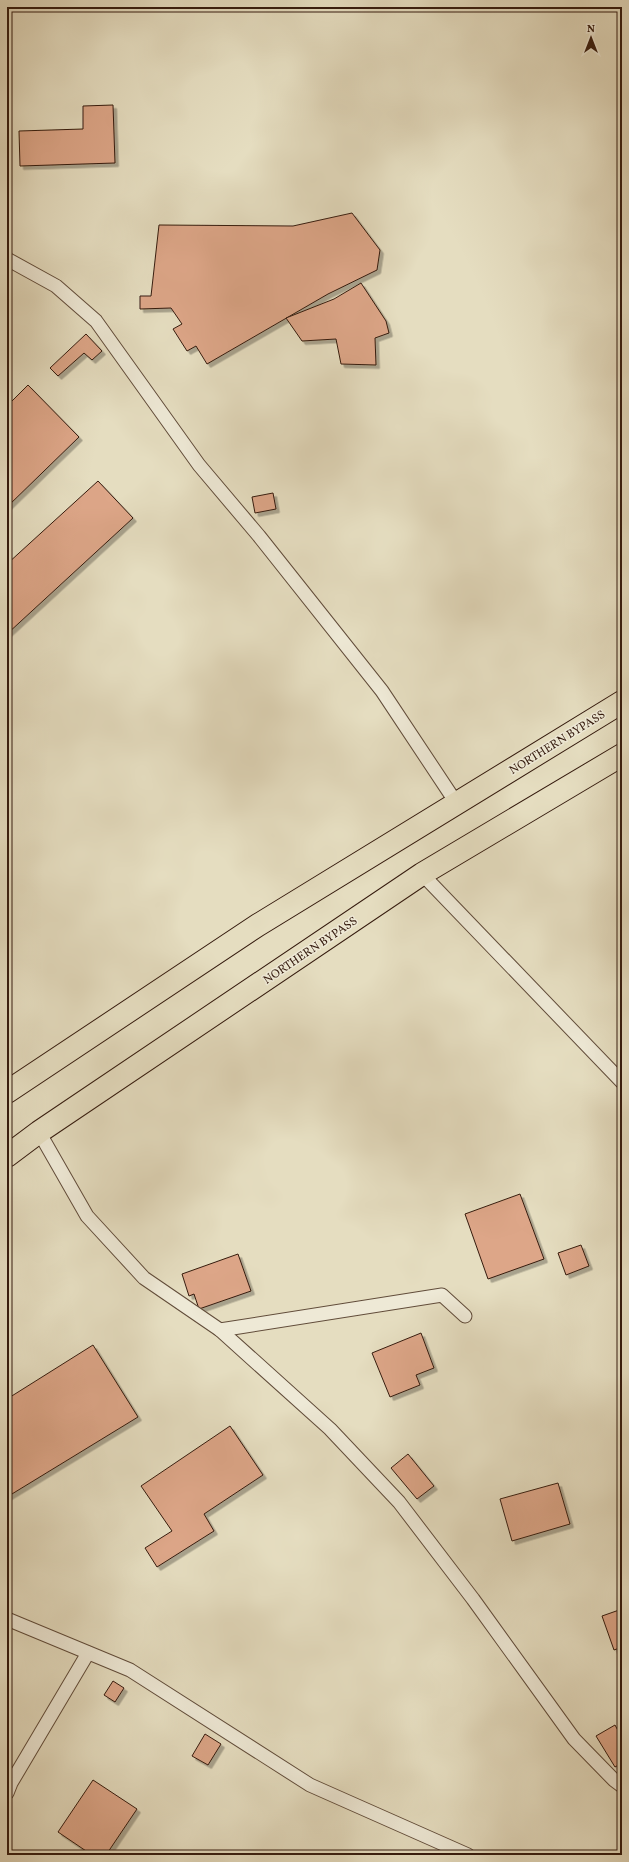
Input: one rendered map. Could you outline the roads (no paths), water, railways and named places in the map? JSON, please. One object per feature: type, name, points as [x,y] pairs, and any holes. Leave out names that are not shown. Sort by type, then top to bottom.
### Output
[{"type":"highway","name":"NORTHERN BYPASS","points":[[7,1092],[258,925],[622,702]]},
{"type":"highway","name":"NORTHERN BYPASS","points":[[7,1156],[39,1132],[422,874],[622,755]]},
{"type":"lane","points":[[7,259],[56,286],[96,321],[199,464],[259,536],[382,690],[457,804]]},
{"type":"lane","points":[[422,874],[622,1082]]},
{"type":"lane","points":[[39,1132],[87,1216],[144,1278],[220,1330],[330,1429],[400,1502],[473,1599],[574,1739],[622,1786]]},
{"type":"lane","points":[[220,1330],[442,1295],[465,1316]]},
{"type":"lane","points":[[7,1619],[130,1670],[310,1785],[468,1855]]},
{"type":"lane","points":[[7,1793],[11,1783],[88,1653]]}]
